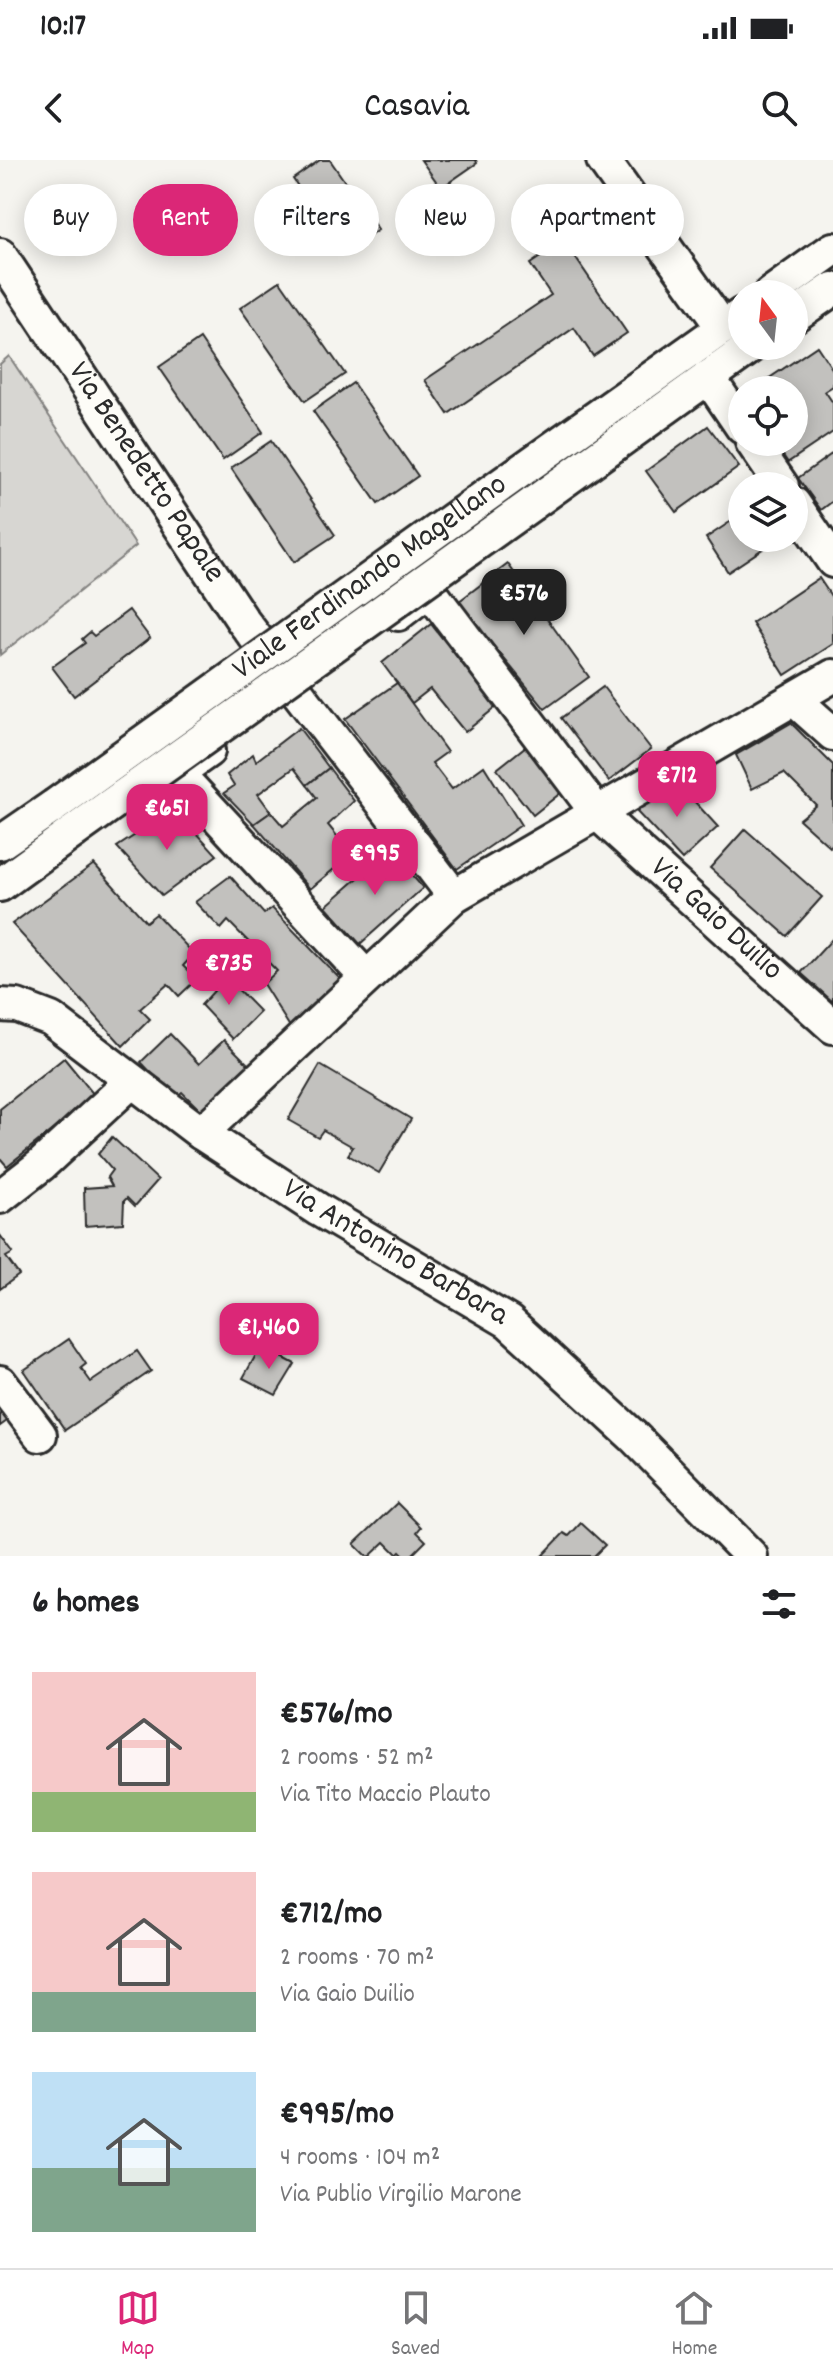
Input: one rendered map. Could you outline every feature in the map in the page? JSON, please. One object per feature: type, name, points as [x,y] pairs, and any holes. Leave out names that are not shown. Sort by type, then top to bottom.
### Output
[{"type":"street","points":[[603,160],[728,316]]},
{"type":"street","points":[[790,280],[833,249]]},
{"type":"street","name":"Via Benedetto Papale","points":[[0,255],[243,621],[454,896]]},
{"type":"street","points":[[808,306],[833,289]]},
{"type":"street","name":"Viale Ferdinando Magellano","points":[[0,843],[728,324]]},
{"type":"street","name":"Viale Ferdinando Magellano","points":[[0,885],[732,360]]},
{"type":"street","points":[[708,377],[728,406]]},
{"type":"street","points":[[808,524],[833,561]]},
{"type":"street","name":"Via Gaio Duilio","points":[[297,689],[429,590],[598,814],[833,1027]]},
{"type":"street","points":[[201,1133],[454,896],[833,676]]},
{"type":"street","points":[[297,689],[177,773],[366,977]]},
{"type":"street","points":[[795,700],[833,734]]},
{"type":"street","name":"Via Antonino Barbara","points":[[0,1005],[17,1006],[51,1019],[201,1133],[319,1210],[509,1322],[633,1436],[751,1556]]},
{"type":"street","points":[[0,1197],[41,1165],[132,1081]]},
{"type":"street","points":[[0,1382],[40,1435]]},
{"type":"shaded area","points":[[9,356],[136,546],[0,655],[0,364]]},
{"type":"building","points":[[320,160],[330,160],[346,184],[296,184],[293,179]]},
{"type":"building","points":[[421,160],[476,160],[477,163],[447,184],[438,184]]},
{"type":"building","points":[[542,256],[574,256],[627,333],[593,356],[574,328],[448,414],[425,380],[551,295],[530,264]]},
{"type":"building","points":[[280,281],[345,374],[305,401],[240,308]]},
{"type":"building","points":[[200,339],[263,432],[223,460],[159,367]]},
{"type":"building","points":[[817,346],[833,370],[833,386],[825,391],[833,403],[833,432],[808,449],[808,376],[772,376],[796,360],[808,360],[808,352]]},
{"type":"building","points":[[353,383],[418,476],[378,504],[313,411]]},
{"type":"building","points":[[708,426],[739,467],[676,512],[646,471]]},
{"type":"building","points":[[271,441],[335,535],[294,562],[231,468]]},
{"type":"building","points":[[833,453],[833,501],[821,510],[808,492],[806,472]]},
{"type":"building","points":[[782,456],[797,456],[787,463]]},
{"type":"building","points":[[728,523],[728,552],[758,552],[728,572],[706,538]]},
{"type":"building","points":[[508,564],[589,677],[545,709],[458,602]]},
{"type":"building","points":[[819,578],[833,599],[833,644],[785,675],[752,623]]},
{"type":"building","points":[[129,610],[150,638],[74,696],[52,667],[85,643],[82,639],[90,632],[94,636]]},
{"type":"building","points":[[431,624],[496,707],[465,732],[430,689],[412,703],[382,663]]},
{"type":"building","points":[[397,683],[447,752],[432,763],[452,789],[484,766],[521,825],[457,869],[345,719]]},
{"type":"building","points":[[603,687],[651,749],[609,781],[561,718]]},
{"type":"building","points":[[791,723],[833,765],[833,843],[830,847],[799,819],[816,805],[784,773],[752,789],[736,755]]},
{"type":"building","points":[[299,728],[329,768],[307,785],[294,768],[258,794],[271,812],[254,824],[224,793],[234,786],[227,775],[253,754],[256,761]]},
{"type":"building","points":[[526,746],[563,791],[533,815],[497,769]]},
{"type":"building","points":[[329,768],[354,801],[328,825],[352,854],[310,889],[254,824],[271,812],[283,826],[317,798],[307,785]]},
{"type":"building","points":[[672,777],[718,827],[682,860],[636,811]]},
{"type":"building","points":[[175,809],[217,855],[162,896],[117,847]]},
{"type":"building","points":[[745,829],[822,897],[787,936],[710,868]]},
{"type":"building","points":[[390,850],[423,888],[360,944],[326,906]]},
{"type":"building","points":[[94,864],[146,922],[156,914],[194,954],[183,966],[197,979],[179,996],[168,984],[140,1009],[150,1019],[123,1046],[12,924]]},
{"type":"building","points":[[230,876],[264,914],[272,908],[340,979],[290,1027],[263,984],[277,971],[228,921],[221,929],[195,902]]},
{"type":"building","points":[[833,938],[833,1002],[801,973]]},
{"type":"building","points":[[222,973],[260,1012],[233,1039],[201,1005],[214,991],[209,985]]},
{"type":"building","points":[[170,1034],[199,1064],[224,1040],[252,1068],[204,1114],[182,1092],[175,1098],[141,1062]]},
{"type":"building","points":[[64,1058],[95,1096],[7,1166],[0,1158],[0,1109]]},
{"type":"building","points":[[320,1065],[411,1119],[379,1173],[348,1155],[353,1147],[323,1130],[318,1137],[288,1120]]},
{"type":"building","points":[[112,1137],[158,1180],[135,1206],[127,1198],[124,1201],[123,1223],[85,1226],[84,1188],[112,1186],[107,1177],[112,1170],[98,1154]]},
{"type":"building","points":[[0,1235],[13,1253],[6,1257],[19,1275],[0,1289]]},
{"type":"building","points":[[69,1339],[86,1364],[81,1368],[91,1382],[137,1351],[151,1371],[65,1430],[24,1370]]},
{"type":"building","points":[[261,1346],[295,1364],[276,1395],[243,1378]]},
{"type":"building","points":[[0,1398],[14,1416],[0,1426]]},
{"type":"building","points":[[397,1503],[421,1527],[417,1532],[426,1541],[411,1556],[405,1556],[400,1551],[397,1554],[385,1542],[366,1556],[354,1544]]},
{"type":"building","points":[[581,1523],[605,1545],[594,1556],[542,1556],[564,1533],[569,1536]]}]
